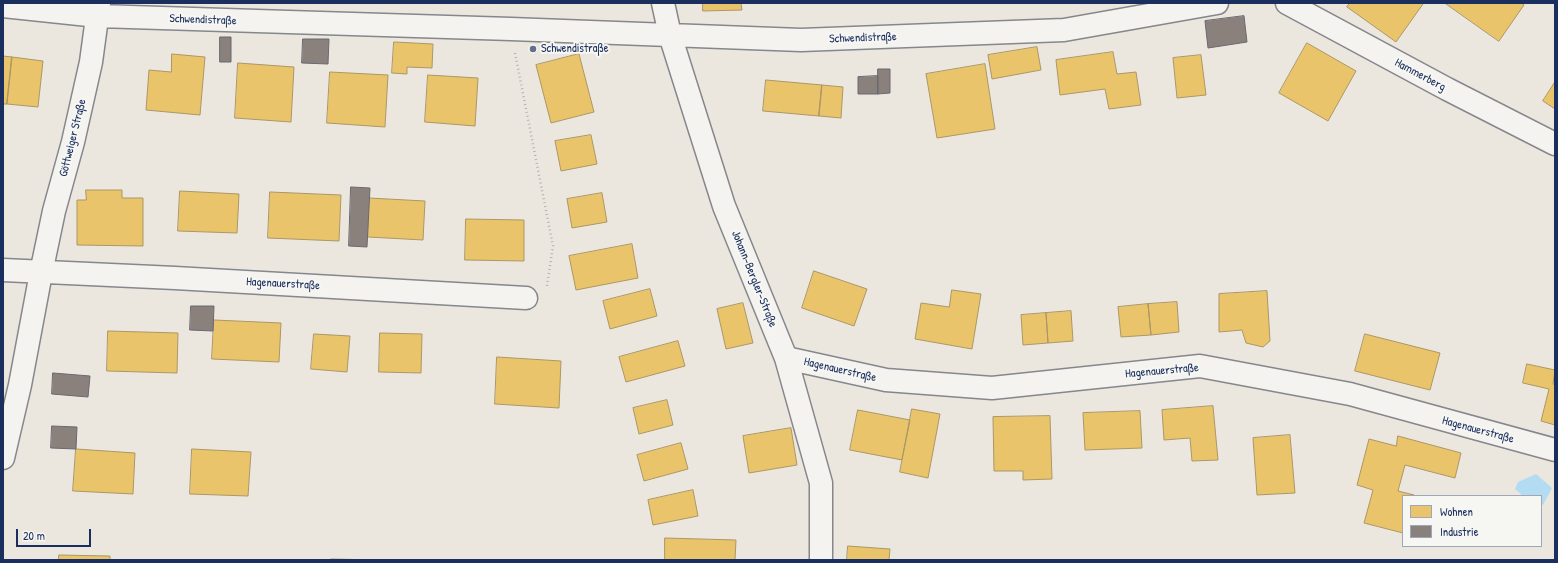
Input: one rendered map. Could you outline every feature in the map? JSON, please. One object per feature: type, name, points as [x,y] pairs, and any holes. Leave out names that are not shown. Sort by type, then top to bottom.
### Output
[{"type":"street","name":"Johann-Bergler-Straße","points":[[663,3],[670,35],[724,206],[786,358],[821,483],[821,560]]},
{"type":"street","name":"Schwendistraße","points":[[3,6],[511,29],[801,40],[1064,30],[1217,3]]},
{"type":"street","name":"Hammerberg","points":[[1287,3],[1447,89],[1555,144]]},
{"type":"street","name":"Göttweiger Straße","points":[[3,458],[20,386],[54,211],[73,142],[91,62],[98,10]]},
{"type":"street","points":[[3,270],[41,272]]},
{"type":"street","name":"Hagenauerstraße","points":[[41,272],[526,298]]},
{"type":"street","name":"Hagenauerstraße","points":[[786,358],[886,380],[992,388],[1200,366],[1350,394],[1555,450]]},
{"type":"path","points":[[511,29],[553,246],[546,289],[526,298]]},
{"type":"water","points":[[1536,474],[1552,488],[1543,505],[1542,495],[1522,495],[1515,489],[1518,482]]},
{"type":"building: Wohnen","points":[[703,3],[741,3],[742,10],[703,11]]},
{"type":"building: Wohnen","points":[[1350,3],[1423,4],[1396,42],[1347,7]]},
{"type":"building: Wohnen","points":[[1445,3],[1521,3],[1524,5],[1499,41]]},
{"type":"building: Wohnen","points":[[394,42],[433,44],[432,68],[407,67],[407,74],[392,73]]},
{"type":"building: Wohnen","points":[[1307,43],[1356,71],[1328,121],[1279,93]]},
{"type":"building: Wohnen","points":[[1037,47],[1041,70],[992,79],[988,55]]},
{"type":"building: Wohnen","points":[[1113,52],[1117,74],[1136,72],[1141,105],[1109,109],[1105,89],[1060,95],[1056,60]]},
{"type":"building: Wohnen","points":[[172,54],[205,57],[200,115],[146,110],[149,70],[171,72]]},
{"type":"building: Wohnen","points":[[579,54],[594,112],[551,123],[536,65]]},
{"type":"building: Wohnen","points":[[1201,55],[1206,95],[1177,98],[1173,58]]},
{"type":"building: Wohnen","points":[[3,56],[12,57],[7,104],[3,104]]},
{"type":"building: Wohnen","points":[[12,57],[43,61],[38,107],[7,104]]},
{"type":"building: Wohnen","points":[[238,63],[294,67],[291,122],[235,118]]},
{"type":"building: Wohnen","points":[[985,64],[995,129],[937,138],[926,74]]},
{"type":"building: Wohnen","points":[[330,72],[388,75],[385,127],[327,123]]},
{"type":"building: Wohnen","points":[[428,75],[478,78],[475,126],[425,122]]},
{"type":"building: Wohnen","points":[[766,80],[822,85],[819,116],[763,111]]},
{"type":"building: Wohnen","points":[[1555,82],[1555,109],[1543,101]]},
{"type":"building: Wohnen","points":[[822,85],[843,87],[841,118],[819,116]]},
{"type":"building: Wohnen","points":[[591,135],[597,164],[561,171],[555,141]]},
{"type":"building: Wohnen","points":[[86,190],[122,190],[122,198],[143,198],[143,246],[77,245],[77,200],[86,200]]},
{"type":"building: Wohnen","points":[[180,191],[239,194],[237,233],[178,231]]},
{"type":"building: Wohnen","points":[[270,192],[341,195],[339,241],[268,238]]},
{"type":"building: Wohnen","points":[[602,193],[607,222],[572,228],[567,199]]},
{"type":"building: Wohnen","points":[[369,198],[425,201],[423,240],[368,237]]},
{"type":"building: Wohnen","points":[[466,219],[524,220],[524,261],[465,260]]},
{"type":"building: Wohnen","points":[[632,244],[638,278],[576,290],[569,256]]},
{"type":"building: Wohnen","points":[[814,271],[867,289],[854,326],[802,308]]},
{"type":"building: Wohnen","points":[[650,289],[657,316],[610,329],[603,301]]},
{"type":"building: Wohnen","points":[[952,290],[981,294],[972,349],[915,339],[921,303],[949,307]]},
{"type":"building: Wohnen","points":[[1267,291],[1270,341],[1263,347],[1246,343],[1242,330],[1219,332],[1219,294]]},
{"type":"building: Wohnen","points":[[1177,302],[1179,332],[1151,335],[1148,304]]},
{"type":"building: Wohnen","points":[[743,303],[753,343],[726,349],[717,309]]},
{"type":"building: Wohnen","points":[[1148,304],[1151,335],[1121,337],[1118,307]]},
{"type":"building: Wohnen","points":[[1071,311],[1073,341],[1048,343],[1046,313]]},
{"type":"building: Wohnen","points":[[1046,313],[1048,343],[1023,345],[1021,315]]},
{"type":"building: Wohnen","points":[[214,320],[281,323],[279,362],[212,359]]},
{"type":"building: Wohnen","points":[[108,331],[178,333],[177,373],[107,371]]},
{"type":"building: Wohnen","points":[[380,333],[422,334],[421,373],[379,372]]},
{"type":"building: Wohnen","points":[[314,334],[350,336],[347,372],[311,369]]},
{"type":"building: Wohnen","points":[[1365,334],[1440,353],[1430,390],[1355,371]]},
{"type":"building: Wohnen","points":[[678,341],[685,366],[626,382],[619,357]]},
{"type":"building: Wohnen","points":[[497,357],[561,361],[559,408],[495,404]]},
{"type":"building: Wohnen","points":[[1527,364],[1555,370],[1553,384],[1555,385],[1555,425],[1541,421],[1549,389],[1523,383]]},
{"type":"building: Wohnen","points":[[667,400],[673,425],[639,434],[633,408]]},
{"type":"building: Wohnen","points":[[1213,406],[1218,460],[1192,461],[1190,438],[1164,440],[1162,410]]},
{"type":"building: Wohnen","points":[[912,409],[940,414],[928,478],[900,472]]},
{"type":"building: Wohnen","points":[[858,410],[910,420],[902,460],[850,450]]},
{"type":"building: Wohnen","points":[[1140,411],[1142,448],[1085,450],[1083,413]]},
{"type":"building: Wohnen","points":[[1050,416],[1052,479],[1023,480],[1023,471],[994,471],[993,417]]},
{"type":"building: Wohnen","points":[[791,428],[797,465],[749,473],[743,436]]},
{"type":"building: Wohnen","points":[[1290,435],[1295,493],[1257,495],[1253,438]]},
{"type":"building: Wohnen","points":[[1398,436],[1461,453],[1455,478],[1405,465],[1398,491],[1414,495],[1402,495],[1402,533],[1364,523],[1373,490],[1357,485],[1369,439],[1396,446]]},
{"type":"building: Wohnen","points":[[681,443],[688,469],[644,481],[637,455]]},
{"type":"building: Wohnen","points":[[76,449],[135,453],[133,494],[73,491]]},
{"type":"building: Wohnen","points":[[192,449],[251,452],[248,496],[190,494]]},
{"type":"building: Wohnen","points":[[693,490],[698,516],[653,525],[648,500]]},
{"type":"building: Wohnen","points":[[665,538],[736,540],[735,560],[665,560]]},
{"type":"building: Wohnen","points":[[848,546],[890,549],[889,560],[847,560]]},
{"type":"building: Wohnen","points":[[59,555],[110,556],[110,560],[59,560]]},
{"type":"building: Wohnen","points":[[331,559],[380,560],[331,560]]},
{"type":"building: Industrie","points":[[1244,16],[1247,42],[1208,48],[1205,21]]},
{"type":"building: Industrie","points":[[220,37],[231,37],[231,62],[220,62]]},
{"type":"building: Industrie","points":[[303,39],[329,39],[328,64],[302,63]]},
{"type":"building: Industrie","points":[[878,69],[890,69],[890,93],[878,94]]},
{"type":"building: Industrie","points":[[878,76],[878,94],[858,94],[858,77]]},
{"type":"building: Industrie","points":[[351,187],[370,188],[367,247],[349,246]]},
{"type":"building: Industrie","points":[[191,306],[214,306],[213,331],[190,330]]},
{"type":"building: Industrie","points":[[53,373],[90,376],[88,397],[52,394]]},
{"type":"building: Industrie","points":[[52,426],[77,427],[76,449],[51,448]]},
{"type":"place","name":"Schwendistraße","points":[[533,49]]}]
